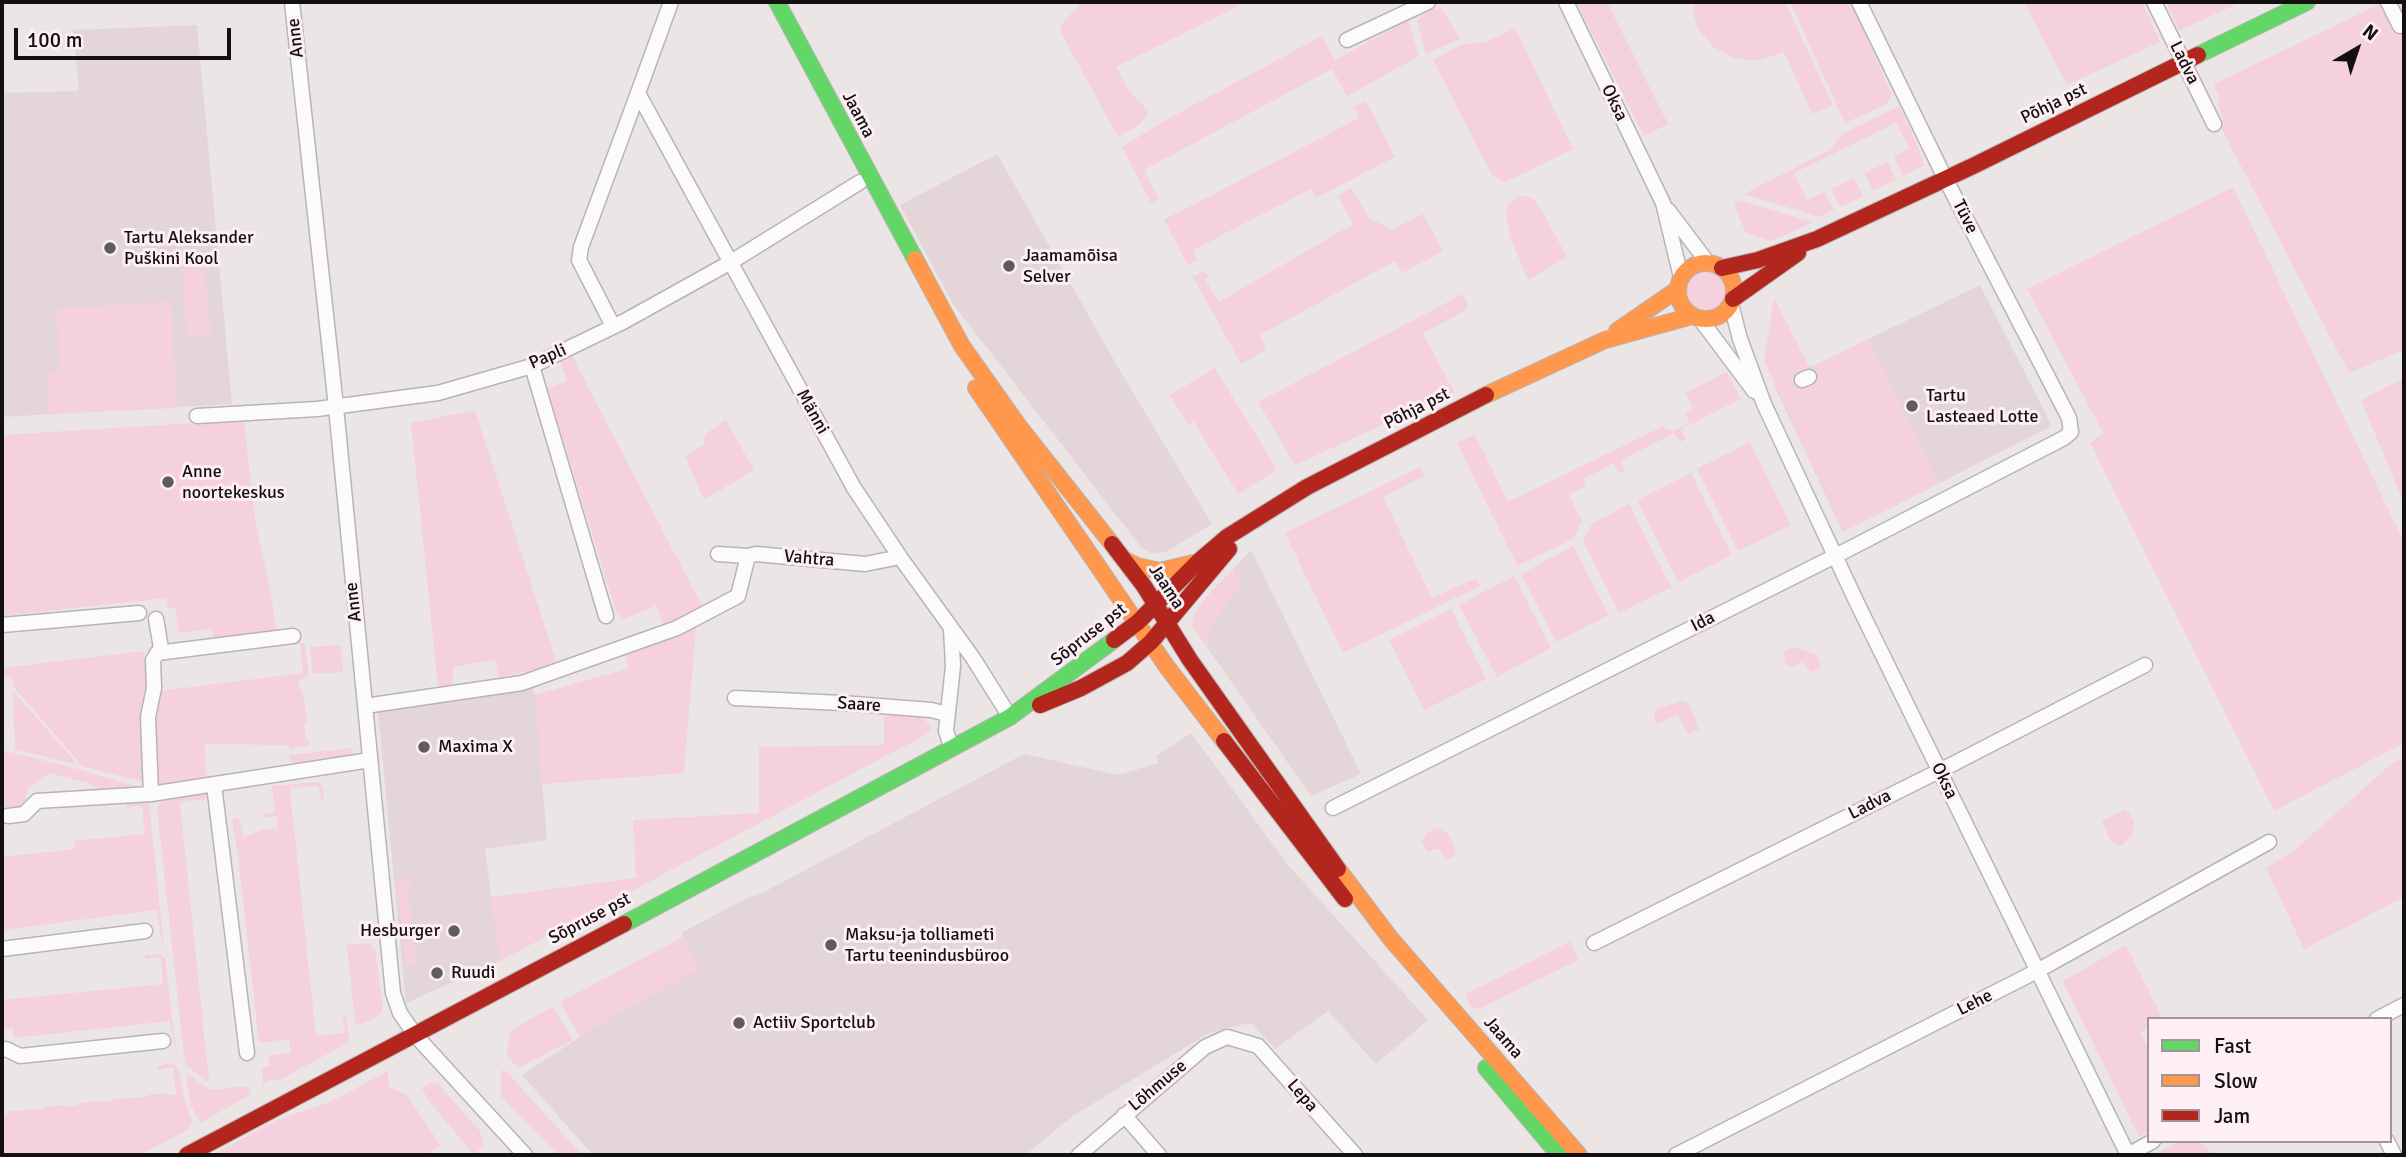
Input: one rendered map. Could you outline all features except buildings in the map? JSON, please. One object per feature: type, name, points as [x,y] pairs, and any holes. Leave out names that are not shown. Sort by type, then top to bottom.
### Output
[{"type":"main road","name":"Jaama","points":[[766,2],[860,182],[955,354],[1167,667],[1304,848],[1559,1155]]},
{"type":"main road","name":"Jaama","points":[[777,2],[876,191],[962,346],[1018,425],[1068,485],[1124,560],[1190,660],[1316,840],[1391,939],[1579,1155]]},
{"type":"main road","name":"Põhja pst","points":[[1715,265],[1758,260],[1817,239],[2307,2]]},
{"type":"main road","name":"Põhja pst","points":[[1732,301],[1817,239]]},
{"type":"main road","points":[[1695,265],[1715,265],[1732,282],[1732,301],[1721,315],[1715,318],[1696,317],[1681,304],[1679,283],[1695,265]]},
{"type":"main road","name":"Põhja pst","points":[[1605,340],[1679,283]]},
{"type":"main road","name":"Põhja pst","points":[[1156,605],[1227,537],[1307,487],[1486,395],[1605,340],[1696,317]]},
{"type":"main road","name":"Põhja pst","points":[[1167,624],[1252,521]]},
{"type":"main road","points":[[1124,560],[1160,571],[1180,568],[1200,560]]},
{"type":"main road","name":"Sõpruse pst","points":[[1010,717],[1138,622],[1156,605]]},
{"type":"main road","name":"Sõpruse pst","points":[[187,1155],[416,1036],[1010,717],[1081,688],[1127,663],[1167,624]]},
{"type":"street","name":"Anne","points":[[292,2],[336,407],[393,993],[400,1013],[416,1036],[525,1155]]},
{"type":"street","points":[[613,327],[579,260],[581,247],[671,2]]},
{"type":"street","points":[[1347,40],[1428,2]]},
{"type":"street","name":"Oksa","points":[[1566,2],[1663,203],[1715,265]]},
{"type":"street","name":"Tüve","points":[[1859,2],[1945,178],[2069,418],[2071,432]]},
{"type":"street","name":"Ladva","points":[[2154,2],[2214,124]]},
{"type":"street","points":[[2388,2],[2400,26]]},
{"type":"street","name":"Männi","points":[[638,93],[854,488],[973,658],[1010,717]]},
{"type":"street","name":"Papli","points":[[197,416],[336,407],[438,393],[532,366],[613,327],[731,262],[860,182]]},
{"type":"street","name":"Oksa","points":[[1663,203],[1679,283]]},
{"type":"street","name":"Oksa","points":[[1732,301],[1740,339],[1764,404],[2036,971],[2128,1155]]},
{"type":"street","name":"Oksa","points":[[1696,317],[1764,404]]},
{"type":"street","points":[[532,366],[606,616]]},
{"type":"street","name":"Ida","points":[[1333,808],[1835,556],[2071,432]]},
{"type":"street","name":"Vahtra","points":[[718,554],[756,554],[865,564],[900,556]]},
{"type":"street","points":[[365,706],[522,683],[677,628],[738,596],[748,556]]},
{"type":"street","points":[[2,625],[139,613]]},
{"type":"street","points":[[151,794],[148,717],[154,688],[153,660],[161,648],[156,619]]},
{"type":"street","points":[[950,628],[953,666],[946,730],[952,749]]},
{"type":"street","points":[[157,653],[293,636]]},
{"type":"street","points":[[953,666],[963,659],[973,658]]},
{"type":"street","name":"Ladva","points":[[1594,943],[2145,666]]},
{"type":"street","name":"Saare","points":[[735,698],[842,703],[931,710],[947,714]]},
{"type":"street","points":[[8,816],[24,814],[37,801],[151,794],[370,760]]},
{"type":"street","points":[[214,785],[247,1053]]},
{"type":"street","name":"Lehe","points":[[1675,1155],[2036,971],[2269,842]]},
{"type":"street","points":[[2,949],[145,931]]},
{"type":"street","points":[[2381,1017],[2404,1005]]},
{"type":"street","name":"Lõhmuse","points":[[1079,1155],[1205,1047],[1227,1037],[1245,1042]]},
{"type":"street","points":[[2,1050],[6,1049],[20,1056],[163,1041]]},
{"type":"street","name":"Lepa","points":[[1245,1042],[1258,1046],[1355,1155]]},
{"type":"street","points":[[1124,1115],[1159,1155]]},
{"type":"street","points":[[2128,1155],[2149,1143]]},
{"type":"shaded area","points":[[1082,2],[1247,2],[1116,67],[1129,91],[1149,112],[1140,124],[1118,137],[1060,31],[1062,24]]},
{"type":"shaded area","points":[[1576,2],[1607,2],[1668,124],[1644,136]]},
{"type":"shaded area","points":[[1695,2],[1785,2],[1833,105],[1812,114],[1784,52],[1761,60],[1746,60],[1732,57],[1713,47],[1699,30],[1693,14]]},
{"type":"shaded area","points":[[1790,2],[1851,2],[1892,95],[1885,105],[1845,123]]},
{"type":"shaded area","points":[[2024,2],[2142,2],[2160,42],[2067,85]]},
{"type":"shaded area","points":[[2166,2],[2241,2],[2179,31]]},
{"type":"shaded area","points":[[2384,2],[2404,2],[2404,350],[2349,373],[2218,122],[2224,118],[2217,103],[2220,100],[2214,84]]},
{"type":"shaded area","points":[[1440,6],[1460,39],[1426,54],[1417,21],[1420,16]]},
{"type":"shaded area","points":[[1408,20],[1419,56],[1347,96],[1332,69],[1144,170],[1159,199],[1151,203],[1122,147],[1164,121],[1322,36],[1335,60]]},
{"type":"shaded area","name":"Tartu Aleksander Puškini Kool","points":[[197,25],[232,404],[2,417],[2,93],[79,91],[73,30]]},
{"type":"shaded area","points":[[1515,28],[1573,149],[1506,182],[1492,175],[1433,60],[1461,45],[1486,42]]},
{"type":"shaded area","points":[[1366,101],[1395,157],[1316,198],[1311,189],[1193,250],[1197,260],[1188,265],[1164,220],[1359,118],[1354,107]]},
{"type":"shaded area","points":[[1899,106],[1924,165],[1903,176],[1894,157],[1910,148],[1896,123],[1794,173],[1807,200],[1825,192],[1834,210],[1820,217],[1744,194],[1830,150],[1842,134]]},
{"type":"shaded area","points":[[997,154],[1119,369],[1212,524],[1166,552],[1150,553],[1141,547],[953,304],[900,205]]},
{"type":"shaded area","points":[[1888,162],[1896,180],[1873,191],[1865,173]]},
{"type":"shaded area","points":[[1854,178],[1863,196],[1840,207],[1831,189]]},
{"type":"shaded area","points":[[2233,187],[2404,542],[2404,743],[2274,811],[2090,443],[2103,433],[2027,289]]},
{"type":"shaded area","points":[[1351,188],[1369,218],[1392,230],[1423,214],[1443,251],[1402,273],[1395,261],[1260,335],[1267,350],[1241,364],[1193,277],[1203,272],[1209,276],[1205,279],[1219,302],[1353,224],[1338,196]]},
{"type":"shaded area","points":[[1519,196],[1531,197],[1540,207],[1567,257],[1528,280],[1510,236],[1506,212],[1508,204]]},
{"type":"shaded area","points":[[1738,200],[1813,222],[1772,241],[1746,233],[1734,205]]},
{"type":"shaded area","points":[[204,259],[211,334],[187,336],[181,261]]},
{"type":"shaded area","points":[[1706,268],[1723,275],[1730,292],[1723,309],[1706,316],[1689,309],[1682,292],[1689,275]]},
{"type":"shaded area","name":"Tartu Lasteaed Lotte","points":[[1980,285],[2052,426],[1843,532],[1774,385]]},
{"type":"shaded area","points":[[1463,294],[1468,305],[1465,311],[1423,333],[1454,392],[1295,465],[1258,402]]},
{"type":"shaded area","points":[[1774,298],[1810,368],[1869,339],[1939,483],[1843,532],[1764,360]]},
{"type":"shaded area","points":[[171,301],[177,408],[48,414],[46,373],[59,372],[57,309]]},
{"type":"shaded area","points":[[572,356],[703,608],[664,626],[656,606],[623,619],[616,612],[547,388],[567,381],[560,360]]},
{"type":"shaded area","points":[[1215,368],[1277,470],[1238,494],[1194,422],[1188,424],[1170,395]]},
{"type":"shaded area","points":[[1727,372],[1741,399],[1681,429],[1686,439],[1680,442],[1674,433],[1621,460],[1625,470],[1619,474],[1614,463],[1583,479],[1586,486],[1569,495],[1582,521],[1573,539],[1517,566],[1457,443],[1475,434],[1508,502],[1662,427],[1673,431],[1689,423],[1685,412],[1693,408],[1685,393]]},
{"type":"shaded area","points":[[2404,378],[2404,504],[2361,400]]},
{"type":"shaded area","points":[[475,410],[557,664],[499,678],[495,660],[453,667],[453,684],[438,687],[411,423]]},
{"type":"shaded area","points":[[244,420],[255,520],[277,634],[214,642],[212,629],[179,633],[175,608],[168,608],[166,598],[2,616],[2,435]]},
{"type":"shaded area","points":[[726,420],[754,470],[704,500],[685,456],[705,444],[704,435]]},
{"type":"shaded area","points":[[1750,442],[1791,525],[1738,551],[1697,469]]},
{"type":"shaded area","points":[[1420,467],[1424,476],[1383,497],[1432,598],[1476,578],[1480,586],[1343,653],[1285,533]]},
{"type":"shaded area","points":[[1691,473],[1732,555],[1678,582],[1637,500]]},
{"type":"shaded area","points":[[1629,504],[1671,587],[1619,613],[1584,543],[1585,535],[1593,523]]},
{"type":"shaded area","points":[[1573,546],[1609,615],[1556,642],[1521,574]]},
{"type":"shaded area","points":[[1251,550],[1361,774],[1311,796],[1207,647],[1210,628],[1240,585],[1233,569]]},
{"type":"shaded area","points":[[1233,569],[1241,585],[1210,628],[1207,647],[1192,626],[1193,616],[1206,597]]},
{"type":"shaded area","points":[[1514,576],[1551,648],[1497,677],[1459,605]]},
{"type":"shaded area","points":[[1451,609],[1486,679],[1424,710],[1389,640]]},
{"type":"shaded area","points":[[696,627],[684,773],[542,784],[535,695],[629,668],[625,652]]},
{"type":"shaded area","points":[[299,640],[305,646],[309,674],[298,682],[304,698],[307,723],[304,724],[309,745],[289,749],[289,745],[205,744],[206,782],[161,787],[153,774],[153,722],[159,691],[303,673],[300,645],[284,645],[286,642]]},
{"type":"shaded area","points":[[341,645],[343,672],[313,674],[310,647]]},
{"type":"shaded area","points":[[1795,647],[1817,655],[1820,670],[1811,672],[1803,662],[1792,667],[1785,663],[1783,651]]},
{"type":"shaded area","points":[[144,651],[147,685],[143,702],[143,750],[147,783],[82,766],[13,686],[12,677],[3,675],[2,670],[2,668]]},
{"type":"shaded area","points":[[532,687],[535,695],[547,840],[485,849],[500,961],[406,1003],[378,712]]},
{"type":"shaded area","points":[[13,691],[75,761],[75,764],[15,749]]},
{"type":"shaded area","points":[[1683,701],[1690,705],[1699,730],[1688,734],[1678,715],[1657,724],[1654,719],[1655,709]]},
{"type":"shaded area","points":[[884,711],[923,717],[932,729],[929,733],[500,961],[491,897],[636,878],[633,820],[759,813],[759,747],[884,745]]},
{"type":"shaded area","points":[[1191,733],[1288,865],[1428,1020],[1376,1064],[1328,1011],[1275,1049],[1251,1023],[1231,1027],[1207,1034],[1073,1116],[1025,1155],[593,1155],[522,1075],[615,1014],[699,969],[681,933],[1024,754],[1118,775],[1158,763],[1156,756]]},
{"type":"shaded area","points":[[352,748],[351,759],[295,764],[290,761],[290,755]]},
{"type":"shaded area","points":[[2,750],[145,789],[104,792],[88,783],[50,773],[28,788],[25,801],[18,807],[2,811]]},
{"type":"shaded area","points":[[2404,758],[2404,897],[2304,949],[2266,868],[2297,848],[2391,764]]},
{"type":"shaded area","points":[[318,782],[323,787],[322,802],[318,786],[292,788],[290,791],[316,1036],[345,1033],[343,1016],[347,1017],[349,1040],[278,1081],[273,1079],[263,1084],[262,1068],[270,1066],[268,1056],[291,1053],[289,1039],[259,1043],[232,819],[239,818],[244,837],[265,829],[277,828],[277,816],[264,817],[263,814],[275,812],[272,786]]},
{"type":"shaded area","points":[[210,794],[209,799],[180,803],[207,1082],[185,1064],[157,808],[163,798]]},
{"type":"shaded area","points":[[146,800],[149,803],[162,945],[157,910],[2,930],[2,857],[75,849],[75,841],[145,834],[142,806],[127,807],[126,804]]},
{"type":"shaded area","points":[[2124,810],[2134,822],[2132,835],[2121,846],[2115,845],[2102,821]]},
{"type":"shaded area","points":[[1437,828],[1443,829],[1451,838],[1456,852],[1452,858],[1446,860],[1438,849],[1427,851],[1421,841],[1428,832]]},
{"type":"shaded area","points":[[403,878],[415,878],[408,888],[417,962],[406,967],[397,889]]},
{"type":"shaded area","points":[[683,937],[700,969],[615,1014],[580,1038],[560,1002]]},
{"type":"shaded area","points":[[1571,941],[1578,960],[1479,1009],[1472,1007],[1468,1001],[1468,993]]},
{"type":"shaded area","points":[[369,943],[375,949],[383,1009],[378,1017],[359,1025],[355,1022],[347,945]]},
{"type":"shaded area","points":[[2126,945],[2162,1017],[2147,1017],[2147,1029],[2140,1033],[2147,1046],[2147,1133],[2139,1137],[2063,981]]},
{"type":"shaded area","points":[[159,954],[165,958],[177,1059],[170,1021],[14,1038],[13,1028],[2,1030],[2,1000],[163,984],[161,957],[145,959],[145,955]]},
{"type":"shaded area","points":[[554,1008],[573,1040],[518,1068],[507,1056],[510,1031]]},
{"type":"shaded area","points":[[172,1063],[178,1068],[192,1121],[189,1129],[140,1155],[2,1155],[2,1114],[166,1093],[174,1095],[173,1067],[158,1070],[157,1066]]},
{"type":"shaded area","points":[[501,1070],[507,1072],[582,1155],[560,1155],[517,1114],[501,1096]]},
{"type":"shaded area","points":[[388,1071],[389,1087],[407,1095],[441,1146],[423,1155],[213,1155],[277,1120],[330,1102]]},
{"type":"shaded area","points":[[186,1073],[210,1090],[245,1086],[250,1090],[250,1095],[200,1123],[190,1104]]},
{"type":"shaded area","points":[[430,1083],[438,1084],[480,1131],[484,1145],[474,1155],[428,1100],[422,1088]]},
{"type":"shaded area","points":[[2175,1143],[2201,1143],[2214,1155],[2154,1155]]},
{"type":"traffic: fast","points":[[777,2],[915,259]]},
{"type":"traffic: fast","points":[[2198,55],[2307,2]]},
{"type":"traffic: fast","points":[[624,924],[1010,717],[1114,640]]},
{"type":"traffic: fast","points":[[1486,1068],[1559,1155]]},
{"type":"traffic: slow","points":[[915,259],[962,346],[1018,425],[1112,544]]},
{"type":"traffic: slow","points":[[1701,263],[1711,263],[1726,271],[1732,280],[1734,291],[1732,302],[1726,311],[1711,319],[1701,319],[1683,307],[1678,296],[1678,286],[1690,268],[1701,263]]},
{"type":"traffic: slow","points":[[1617,331],[1678,289]]},
{"type":"traffic: slow","points":[[1486,395],[1605,340],[1692,316]]},
{"type":"traffic: slow","points":[[976,388],[1167,667],[1224,741]]},
{"type":"traffic: slow","points":[[1125,560],[1137,566],[1160,571],[1193,563]]},
{"type":"traffic: slow","points":[[1338,869],[1391,939],[1579,1155]]},
{"type":"traffic: jam","points":[[1722,268],[1758,260],[1817,239],[1973,166],[2198,55]]},
{"type":"traffic: jam","points":[[1733,299],[1798,253]]},
{"type":"traffic: jam","points":[[1114,640],[1138,622],[1227,537],[1307,487],[1486,395]]},
{"type":"traffic: jam","points":[[1112,544],[1144,586],[1190,660],[1338,869]]},
{"type":"traffic: jam","points":[[1040,705],[1081,688],[1127,663],[1151,642],[1229,549]]},
{"type":"traffic: jam","points":[[1224,741],[1345,899]]},
{"type":"traffic: jam","points":[[187,1155],[624,924]]},
{"type":"place","name":"Tartu Aleksander Puškini Kool","points":[[110,248]]},
{"type":"place","name":"Jaamamõisa Selver","points":[[1009,266]]},
{"type":"place","name":"Tartu Lasteaed Lotte","points":[[1912,406]]},
{"type":"place","name":"Anne noortekeskus","points":[[168,482]]},
{"type":"place","name":"Maxima X","points":[[424,747]]},
{"type":"place","name":"Hesburger","points":[[454,931]]},
{"type":"place","name":"Maksu-ja tolliameti Tartu teenindusbüroo","points":[[831,945]]},
{"type":"place","name":"Ruudi","points":[[437,973]]},
{"type":"place","name":"Actiiv Sportclub","points":[[739,1023]]}]
